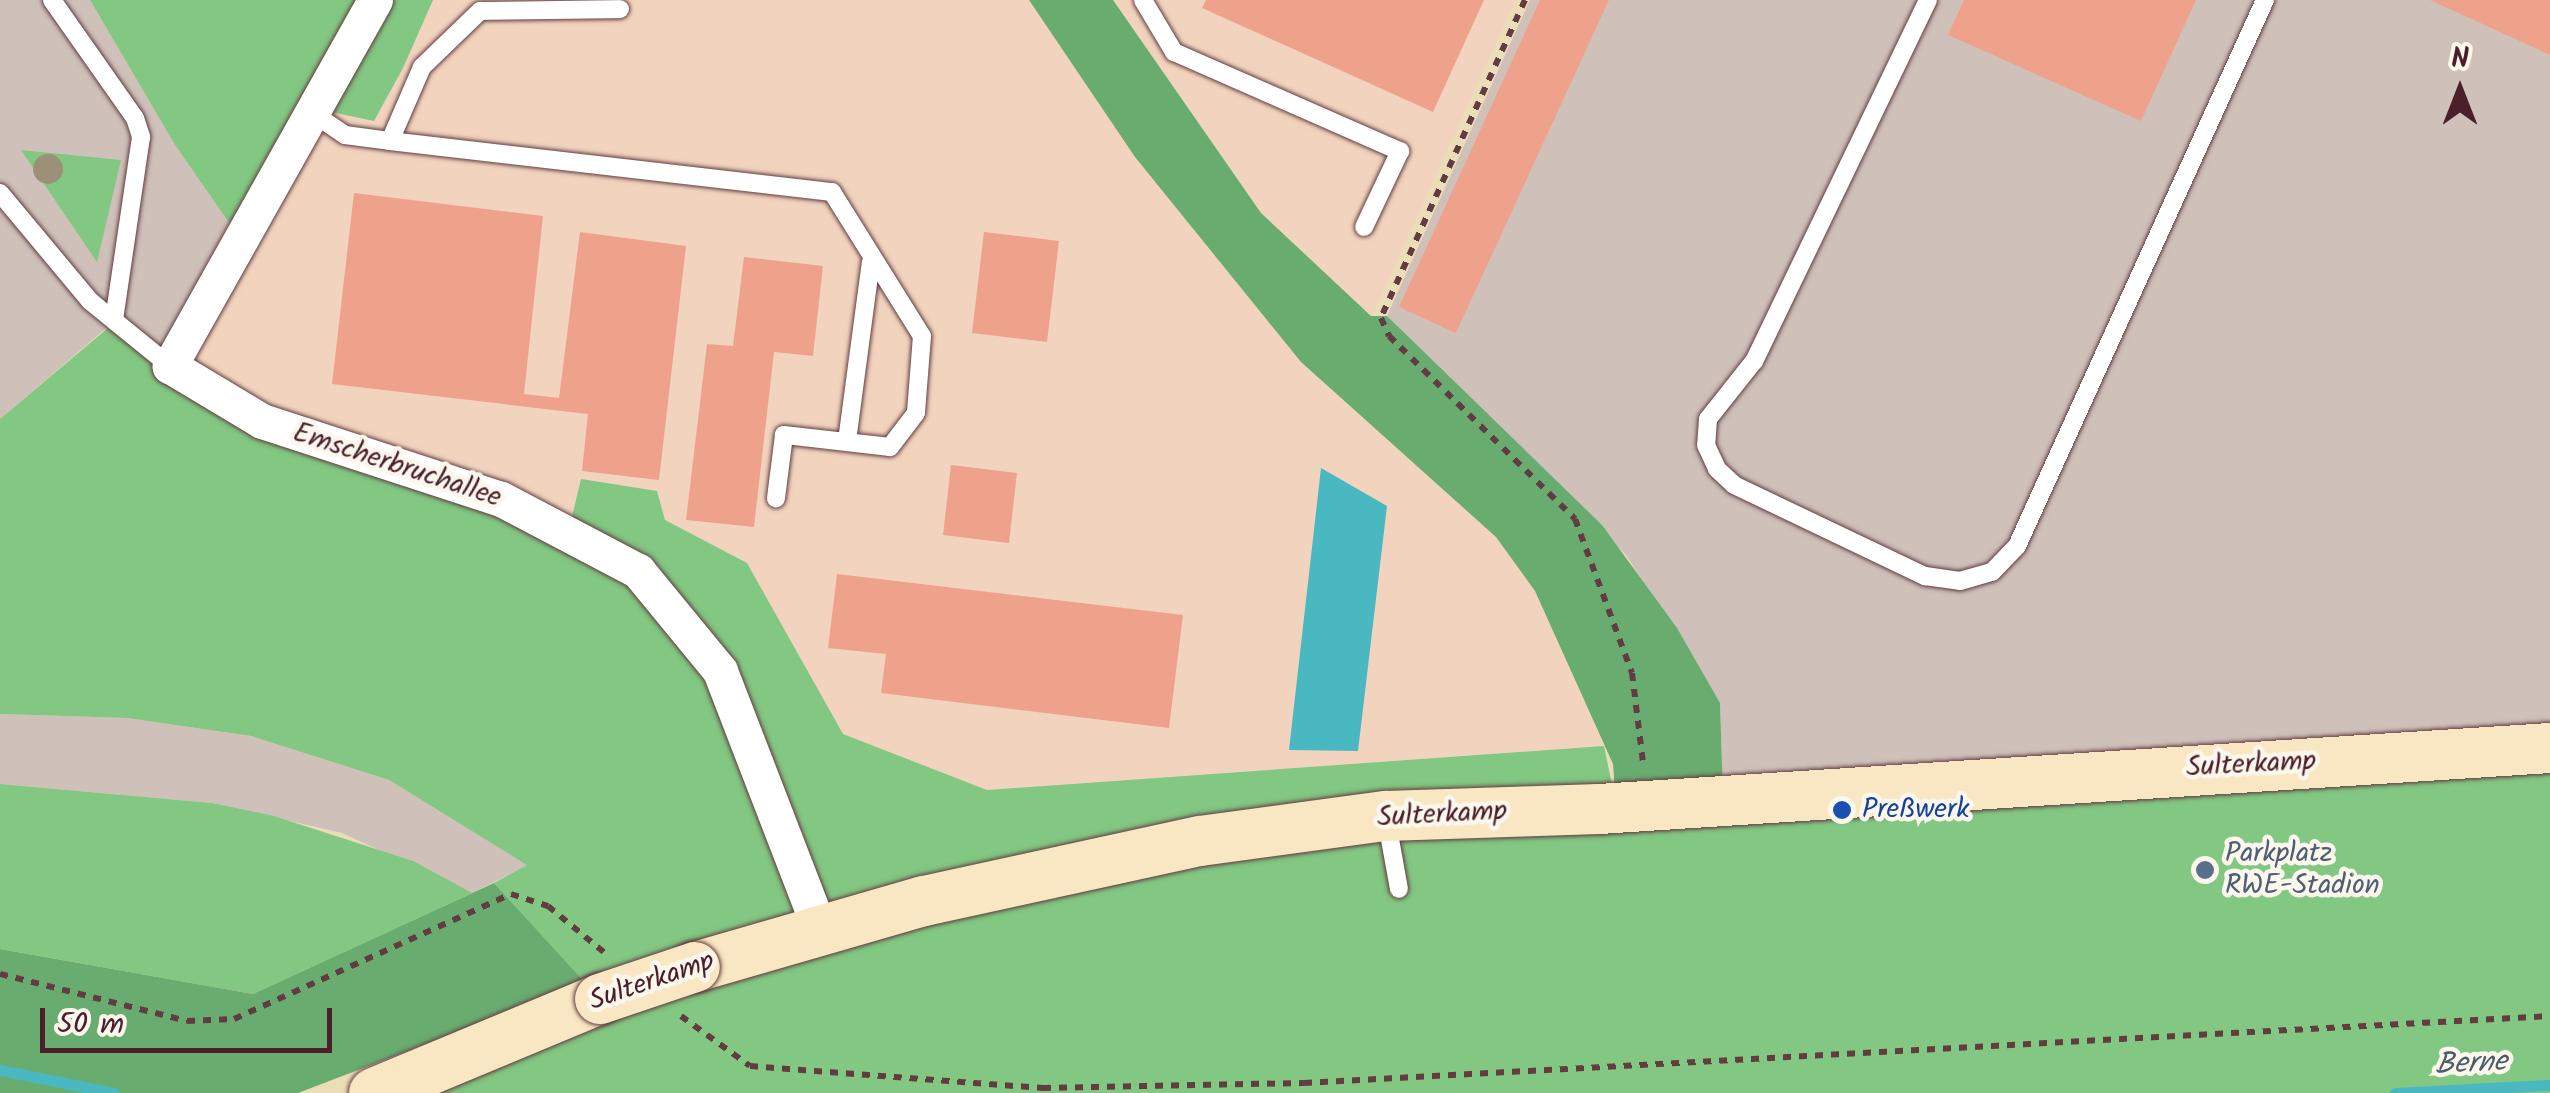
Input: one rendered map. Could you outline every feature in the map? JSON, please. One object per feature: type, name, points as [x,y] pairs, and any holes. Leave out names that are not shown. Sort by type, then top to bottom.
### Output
[{"type":"street","points":[[170,366],[375,0]]},
{"type":"street","name":"Emscherbruchallee","points":[[170,366],[262,420],[501,500],[638,571],[720,671],[819,928]]},
{"type":"street","name":"Sulterkamp","points":[[374,1093],[610,982],[695,967],[819,928],[1200,841],[1386,816],[1979,789],[2550,748]]},
{"type":"lane","points":[[52,0],[136,118],[141,138],[114,320]]},
{"type":"lane","points":[[1144,0],[1174,52],[1400,151],[1364,227]]},
{"type":"lane","points":[[1928,0],[1754,362],[1708,419],[1706,445],[1717,470],[1734,485],[1925,576],[1960,581],[1992,572],[2017,546],[2265,0]]},
{"type":"lane","points":[[390,142],[422,67],[480,11],[620,9]]},
{"type":"lane","points":[[314,114],[345,135],[390,142],[832,192],[870,262],[922,336],[916,414],[890,447],[784,435],[776,498]]},
{"type":"lane","points":[[0,193],[114,320],[170,366]]},
{"type":"lane","points":[[847,442],[870,262]]},
{"type":"lane","points":[[1386,816],[1399,888]]},
{"type":"path","points":[[1525,0],[1381,318],[1390,336],[1575,519],[1632,672],[1649,805]]},
{"type":"path","points":[[0,974],[188,1021],[234,1020],[511,894],[548,906],[610,982]]},
{"type":"path","points":[[676,1013],[750,1066],[1043,1088],[1343,1081],[2550,1016]]},
{"type":"shaded area","points":[[0,0],[90,0],[175,145],[241,240],[164,351],[117,319],[0,419]]},
{"type":"shaded area","points":[[433,0],[1029,0],[1135,157],[1301,362],[1495,536],[1535,591],[1604,746],[988,790],[843,734],[747,563],[664,520],[570,525],[364,449],[179,365],[326,111],[374,120]]},
{"type":"shaded area","points":[[1113,0],[1516,0],[1372,316],[1261,213]]},
{"type":"shaded area","points":[[1530,0],[2550,0],[2550,744],[1723,796],[1720,703],[1626,555],[1387,316]]},
{"type":"shaded area","points":[[0,714],[127,718],[251,736],[389,780],[528,865],[472,893],[342,833],[212,803],[0,784]]},
{"type":"green space","points":[[90,0],[359,0],[241,240],[175,145]]},
{"type":"green space","points":[[386,0],[433,0],[403,68],[374,121],[326,111]]},
{"type":"green space","points":[[1029,0],[1113,0],[1261,213],[1371,316],[1387,316],[1602,525],[1677,628],[1720,703],[1723,796],[1616,804],[1613,764],[1535,591],[1496,537],[1301,362],[1135,157]]},
{"type":"green space","points":[[21,150],[121,160],[97,262]]},
{"type":"green space","points":[[108,328],[167,374],[502,513],[633,581],[714,678],[809,922],[593,991],[494,883],[527,865],[389,780],[251,736],[127,718],[0,714],[0,419]]},
{"type":"green space","points":[[581,479],[657,491],[665,520],[747,563],[843,734],[987,790],[1604,746],[1616,804],[823,921],[726,671],[570,525]]},
{"type":"green space","points":[[2550,750],[2550,1093],[383,1093],[461,1057],[1200,845]]},
{"type":"green space","points":[[0,784],[212,803],[274,816],[413,861],[472,893],[253,994],[0,949]]},
{"type":"green space","points":[[494,883],[593,991],[499,1016],[298,1093],[0,1093],[0,949],[253,994]]},
{"type":"water","points":[[1321,468],[1387,506],[1358,751],[1289,750]]},
{"type":"building","points":[[1206,0],[1484,0],[1433,112],[1202,8]]},
{"type":"building","points":[[1540,0],[1609,0],[1456,333],[1399,307]]},
{"type":"building","points":[[1964,0],[2196,0],[2141,121],[1948,35]]},
{"type":"building","points":[[2430,0],[2550,0],[2550,55]]},
{"type":"building","points":[[354,193],[543,216],[524,394],[559,398],[580,232],[686,246],[659,480],[582,471],[588,414],[332,384]]},
{"type":"building","points":[[984,232],[1059,241],[1047,342],[972,333]]},
{"type":"building","points":[[744,257],[823,266],[813,356],[774,352],[754,527],[686,520],[707,344],[733,346]]},
{"type":"building","points":[[951,465],[1017,473],[1009,543],[943,535]]},
{"type":"building","points":[[837,574],[1183,615],[1169,728],[881,693],[886,654],[828,648]]},
{"type":"waterway","name":"Berne","points":[[0,1070],[114,1093]]},
{"type":"waterway","name":"Berne","points":[[2395,1093],[2550,1085]]},
{"type":"place","name":"Preßwerk","points":[[1842,810]]},
{"type":"place","name":"Parkplatz RWE-Stadion","points":[[2205,870]]}]
